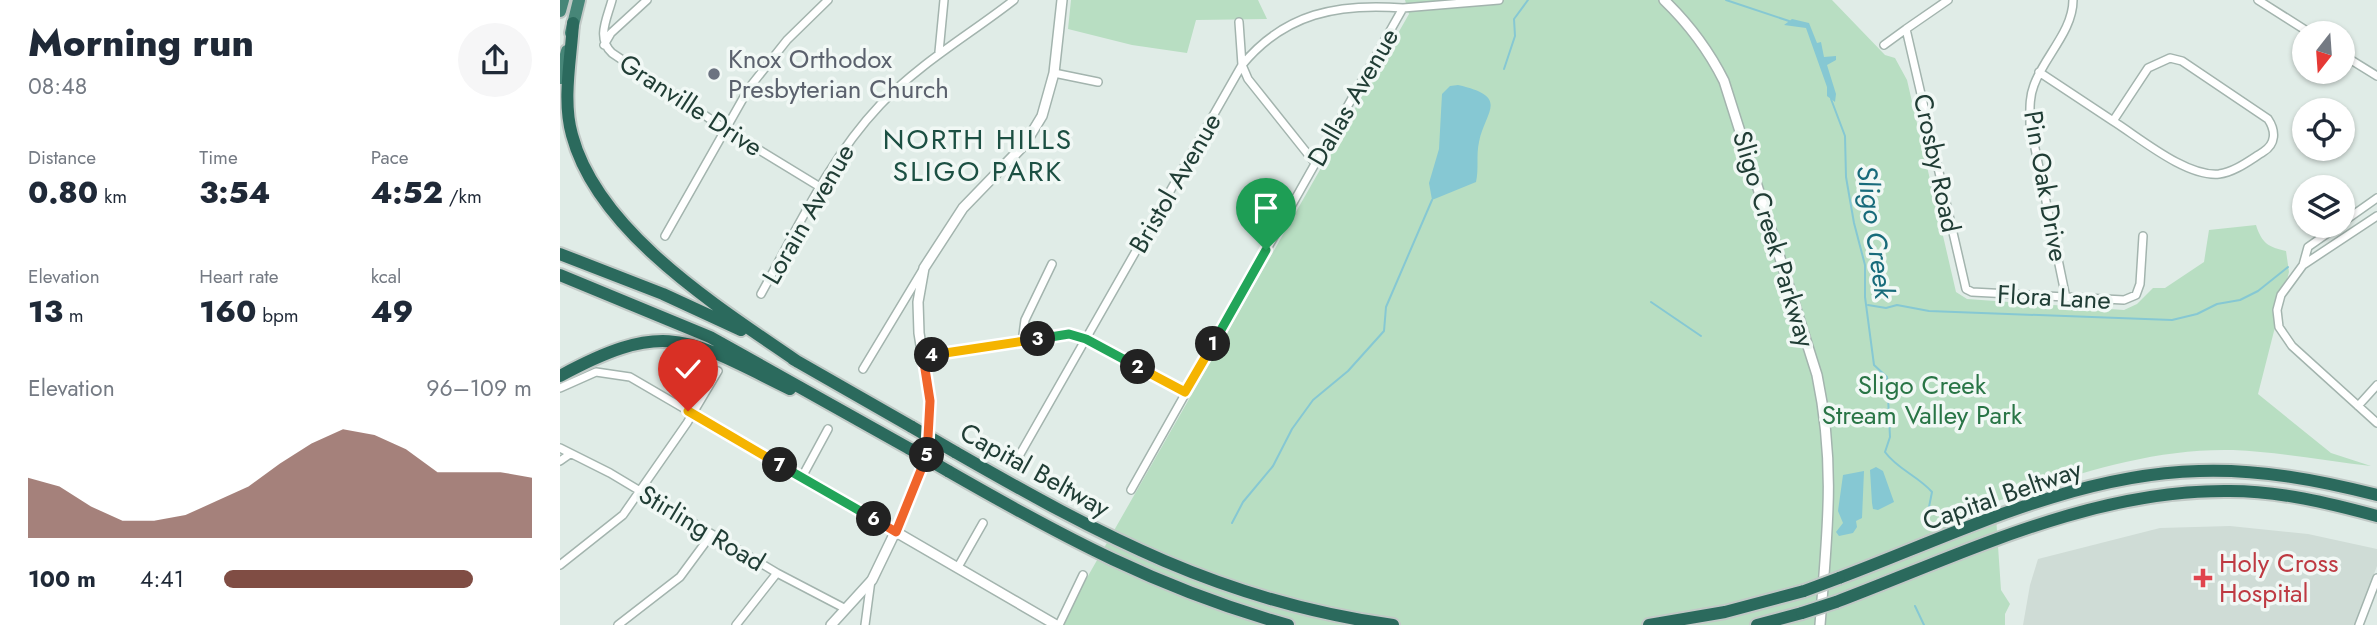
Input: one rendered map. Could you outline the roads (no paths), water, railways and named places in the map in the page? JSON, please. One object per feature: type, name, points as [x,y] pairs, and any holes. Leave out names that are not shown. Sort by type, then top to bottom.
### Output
[{"type":"highway","points":[[560,11],[562,0]]},
{"type":"highway","points":[[560,78],[579,0]]},
{"type":"highway","points":[[573,23],[568,87],[571,134],[579,156],[604,198],[623,222],[682,279],[798,362]]},
{"type":"highway","name":"Capital Beltway","points":[[560,254],[620,276],[719,319],[1084,524],[1165,563],[1294,606],[1393,625]]},
{"type":"highway","name":"Capital Beltway","points":[[560,275],[710,337],[1120,565],[1201,598],[1288,625]]},
{"type":"highway","points":[[560,376],[621,346],[656,341],[688,342],[721,355],[910,449]]},
{"type":"highway","name":"Capital Beltway","points":[[1649,625],[1725,612],[1804,590],[1995,519],[2120,481],[2196,471],[2233,471],[2302,478],[2377,495]]},
{"type":"highway","name":"Capital Beltway","points":[[1756,625],[1802,613],[1975,549],[2124,500],[2197,491],[2275,494],[2377,516]]},
{"type":"street","name":"Granville Drive","points":[[612,0],[602,38],[604,46],[725,129],[820,187]]},
{"type":"street","points":[[604,46],[611,33],[647,0]]},
{"type":"street","points":[[665,236],[725,129],[770,60],[828,0]]},
{"type":"street","points":[[939,52],[944,0]]},
{"type":"street","name":"Lorain Avenue","points":[[761,294],[820,187],[867,119],[939,52],[1014,0]]},
{"type":"street","points":[[863,369],[963,208],[1033,133],[1042,116],[1054,72],[1062,0]]},
{"type":"street","name":"Dallas Avenue","points":[[1131,490],[1403,8],[1499,0]]},
{"type":"street","name":"Sligo Creek Parkway","points":[[1664,0],[1687,22],[1707,48],[1724,81],[1816,375],[1826,418],[1831,482],[1819,625]]},
{"type":"street","points":[[1884,44],[1948,0]]},
{"type":"street","name":"Pin Oak Drive","points":[[2066,298],[2031,124],[2030,100],[2039,72],[2071,17],[2073,0]]},
{"type":"street","points":[[2258,0],[2292,22]]},
{"type":"street","name":"Bristol Avenue","points":[[1019,456],[1242,65],[1276,32],[1312,15],[1368,7],[1403,8]]},
{"type":"street","points":[[1239,22],[1242,65],[1257,92],[1315,163]]},
{"type":"street","name":"Crosby Road","points":[[1906,29],[1963,283],[1972,292]]},
{"type":"street","points":[[2039,72],[2113,121],[2185,166],[2201,173],[2219,174],[2233,170],[2267,149],[2274,136],[2268,119],[2182,61],[2170,58],[2148,68],[2113,121]]},
{"type":"street","points":[[2356,63],[2377,76]]},
{"type":"street","points":[[1054,72],[1098,82]]},
{"type":"street","points":[[2355,214],[2377,198]]},
{"type":"street","points":[[2377,216],[2303,265],[2281,295],[2277,310],[2279,327],[2291,346],[2377,423]]},
{"type":"street","name":"Flora Lane","points":[[1972,292],[2124,300],[2136,295],[2140,284],[2143,236]]},
{"type":"street","points":[[2303,265],[2308,247],[2321,238]]},
{"type":"street","points":[[1022,342],[1025,320],[1052,264]]},
{"type":"street","points":[[865,625],[872,580],[896,532],[928,451],[930,401],[918,302],[924,268]]},
{"type":"street","points":[[923,356],[1069,334],[1086,339],[1185,392]]},
{"type":"street","points":[[560,565],[623,515],[718,371]]},
{"type":"street","points":[[560,388],[589,374],[610,372],[630,377],[1058,625],[1083,575]]},
{"type":"street","points":[[2358,406],[2377,385]]},
{"type":"street","points":[[802,477],[828,429]]},
{"type":"street","name":"Stirling Road","points":[[560,448],[641,491],[777,573],[844,608]]},
{"type":"street","points":[[560,461],[570,454]]},
{"type":"street","points":[[958,567],[982,523]]},
{"type":"street","points":[[618,625],[680,577],[711,535]]},
{"type":"street","points":[[736,625],[777,573]]},
{"type":"street","points":[[2359,625],[2377,578]]},
{"type":"street","points":[[831,625],[872,580]]},
{"type":"water","points":[[1792,19],[1809,23],[1817,43],[1821,42],[1824,57],[1836,56],[1836,60],[1827,65],[1836,94],[1835,102],[1827,96],[1827,87],[1806,28],[1784,25]]},
{"type":"water","points":[[1458,85],[1474,90],[1490,100],[1489,114],[1478,147],[1476,182],[1432,200],[1429,183],[1439,149],[1442,94],[1450,86]]},
{"type":"water","points":[[1876,467],[1883,471],[1894,502],[1878,510],[1873,509],[1870,470]]},
{"type":"water","points":[[1864,471],[1862,518],[1856,521],[1857,527],[1853,533],[1839,536],[1836,532],[1843,523],[1838,511],[1843,475]]},
{"type":"waterway","points":[[1504,69],[1515,36],[1514,19],[1528,0]]},
{"type":"waterway","name":"Sligo Creek","points":[[1726,0],[1789,21]]},
{"type":"waterway","name":"Sligo Creek","points":[[1831,99],[1845,136],[1846,177],[1865,265],[1865,297],[1874,365],[1887,377],[1890,437],[1885,452],[1932,492],[1929,507]]},
{"type":"waterway","points":[[1232,523],[1243,502],[1273,466],[1292,429],[1313,400],[1348,371],[1384,331],[1386,307],[1432,200]]},
{"type":"waterway","points":[[1868,305],[1886,308],[1897,305],[1929,311],[2172,320],[2197,314],[2217,304],[2240,300],[2258,291],[2288,267]]},
{"type":"waterway","points":[[1651,302],[1701,336]]},
{"type":"waterway","points":[[1915,606],[1924,625]]},
{"type":"place","name":"Knox Orthodox Presbyterian Church","points":[[714,74]]},
{"type":"place","name":"Holy Cross Hospital","points":[[2203,578]]},
{"type":"district","name":"NORTH HILLS SLIGO PARK","points":[[978,155]]},
{"type":"park label","name":"Sligo Creek Stream Valley Park","points":[[1922,400]]}]
